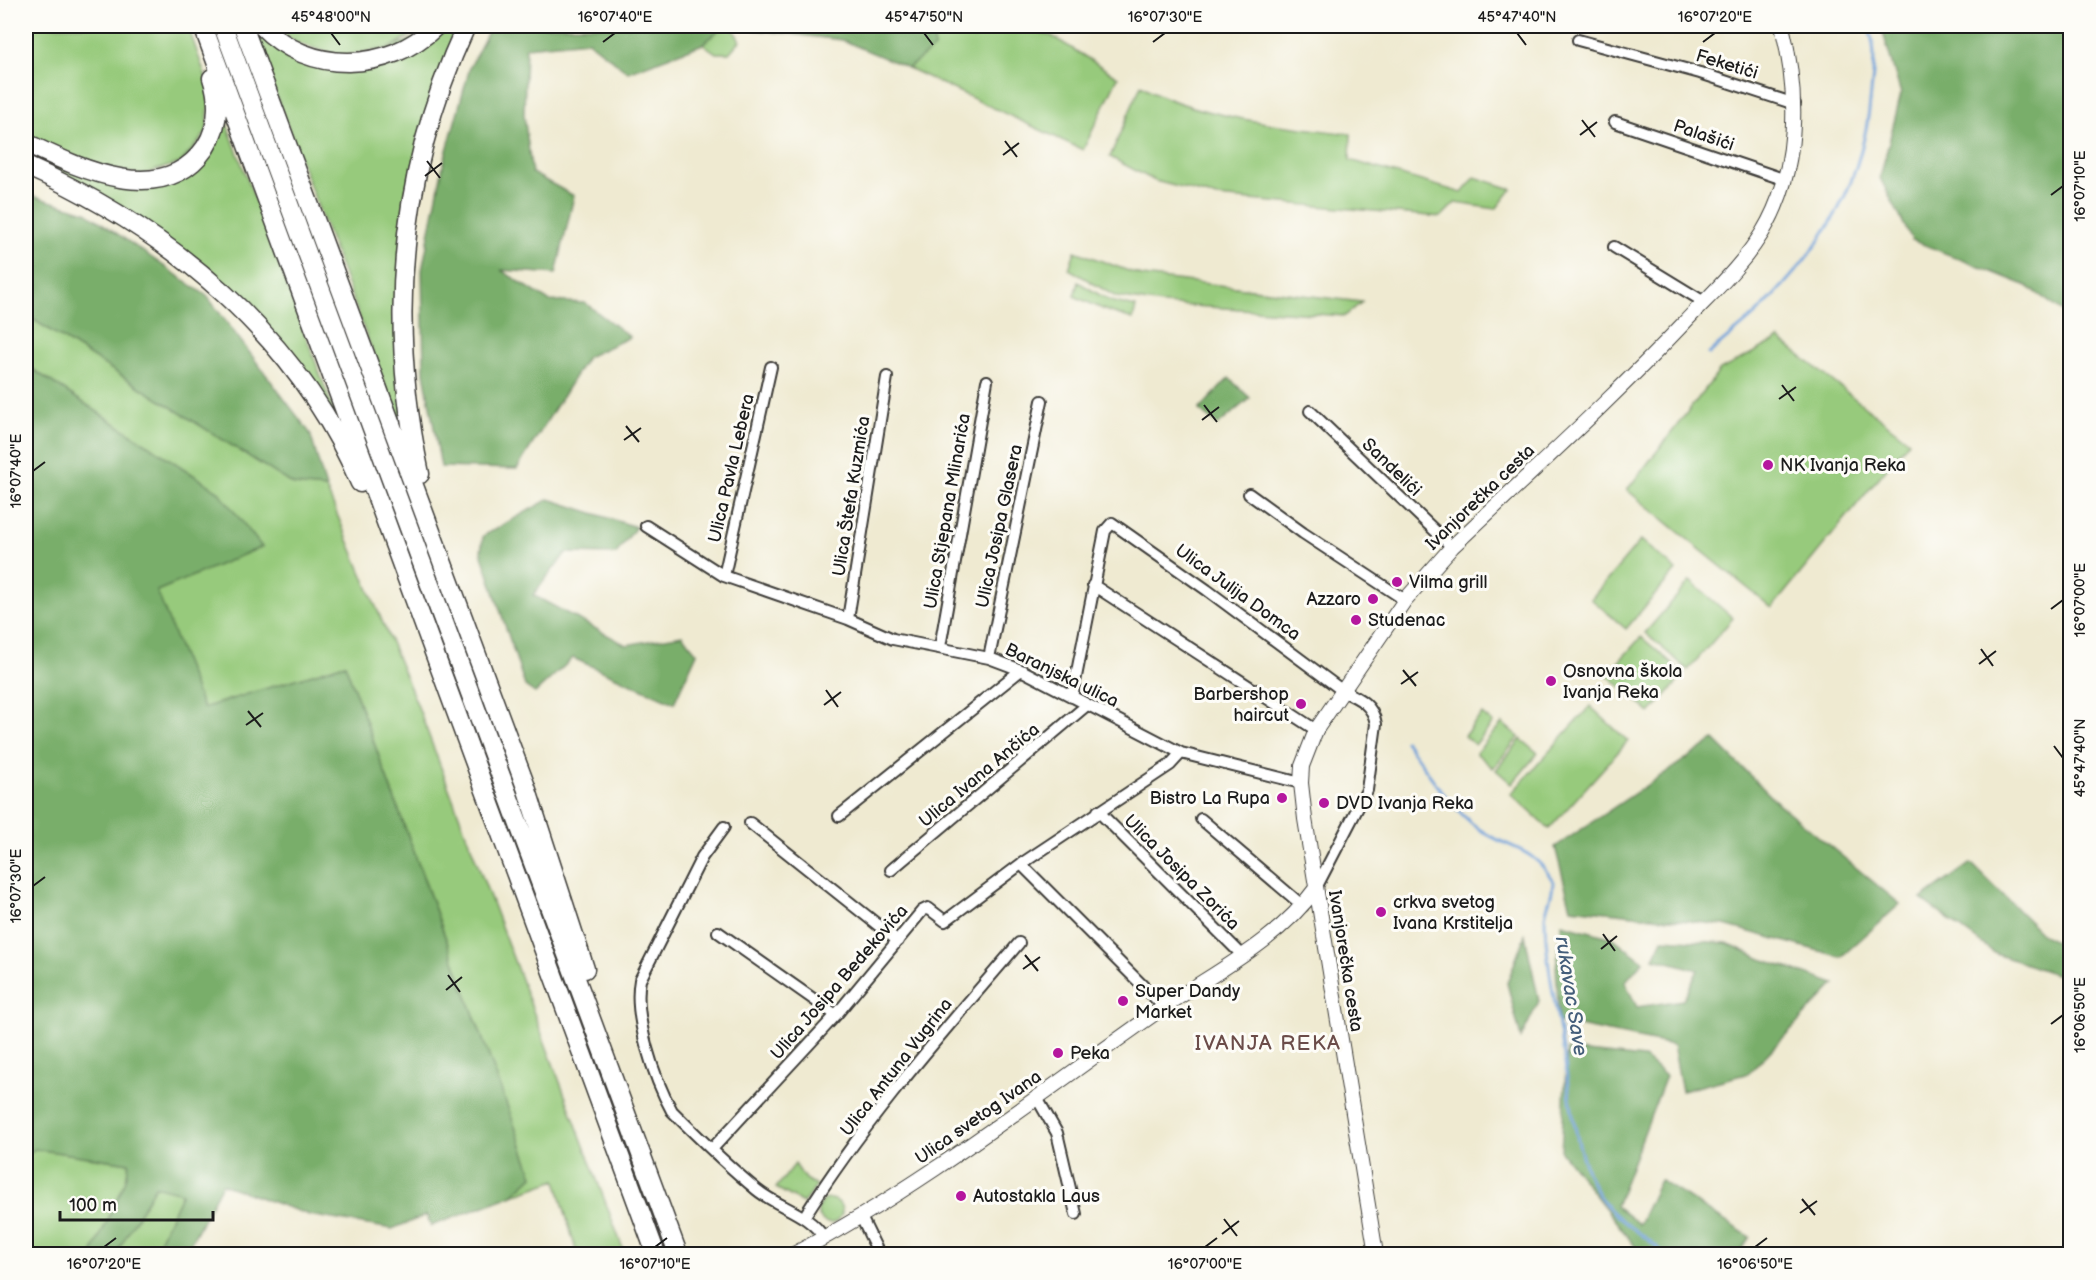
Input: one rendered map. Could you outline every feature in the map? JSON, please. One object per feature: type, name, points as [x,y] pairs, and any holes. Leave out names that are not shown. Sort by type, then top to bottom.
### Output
[{"type":"highway","points":[[26,142],[84,167],[121,178],[158,179],[181,170],[205,147],[217,120],[216,94],[203,53],[203,26]]},
{"type":"highway","points":[[203,26],[656,1254]]},
{"type":"highway","points":[[224,26],[678,1254]]},
{"type":"highway","points":[[243,26],[526,787],[594,1000],[593,1024]]},
{"type":"highway","points":[[262,26],[277,39],[306,55],[334,62],[351,62],[383,58],[399,52],[436,26]]},
{"type":"highway","points":[[432,534],[430,504],[411,433],[405,384],[400,318],[403,262],[424,140],[445,76],[466,26]]},
{"type":"highway","points":[[26,166],[101,202],[145,230],[194,267],[258,326],[290,365],[321,411],[354,467],[395,568],[408,580]]},
{"type":"highway","points":[[642,1216],[644,1254]]},
{"type":"main road","name":"Ivanjorečka cesta","points":[[1376,1254],[1316,888],[1301,783],[1302,766],[1316,730],[1405,600],[1452,547],[1642,368],[1730,275],[1762,232],[1783,179],[1795,122],[1792,72],[1782,26]]},
{"type":"main road","name":"Ulica svetog Ivana","points":[[794,1254],[861,1217],[1037,1098],[1164,1007],[1268,940],[1303,906],[1316,888]]},
{"type":"street","name":"Feketići","points":[[1578,40],[1700,72],[1795,104]]},
{"type":"street","name":"Palašići","points":[[1615,122],[1783,179]]},
{"type":"street","points":[[1614,247],[1704,302]]},
{"type":"street","name":"Ulica Pavla Lebera","points":[[724,576],[771,367]]},
{"type":"street","name":"Ulica Štefa Kuzmića","points":[[848,619],[887,377]]},
{"type":"street","name":"Ulica Stjepana Mlinarića","points":[[940,647],[987,381]]},
{"type":"street","name":"Ulica Josipa Glasera","points":[[989,658],[1042,402]]},
{"type":"street","name":"Sandelići","points":[[1310,411],[1452,547]]},
{"type":"street","points":[[1249,494],[1303,533],[1405,600]]},
{"type":"street","name":"Ulica Julija Domca","points":[[1093,585],[1105,531],[1112,523],[1343,691],[1357,697],[1374,714],[1375,733],[1367,790],[1316,888]]},
{"type":"street","name":"Baranjska ulica","points":[[646,526],[724,576],[848,619],[893,639],[989,658],[1021,670],[1181,753],[1301,783]]},
{"type":"street","points":[[1072,697],[1093,585],[1316,730]]},
{"type":"street","points":[[839,816],[1021,670]]},
{"type":"street","name":"Ulica Ivana Ančića","points":[[891,870],[1088,705]]},
{"type":"street","name":"Ulica Josipa Bedekovića","points":[[712,1149],[836,1015],[922,911],[928,908],[945,921],[1021,864],[1170,765],[1181,753]]},
{"type":"street","name":"Ulica Josipa Zorića","points":[[1098,811],[1243,956]]},
{"type":"street","points":[[1201,819],[1303,906]]},
{"type":"street","points":[[750,823],[898,941]]},
{"type":"street","points":[[724,827],[707,850],[686,887],[644,970],[638,990],[645,1037],[665,1098],[672,1111],[758,1190],[783,1207],[804,1217],[824,1238]]},
{"type":"street","points":[[1021,864],[1164,1007]]},
{"type":"street","points":[[718,932],[836,1015]]},
{"type":"street","name":"Ulica Antuna Vugrina","points":[[804,1217],[916,1062],[1019,943]]},
{"type":"street","points":[[1037,1098],[1057,1133],[1076,1214]]},
{"type":"street","points":[[861,1217],[879,1254]]},
{"type":"green space","points":[[26,26],[188,26],[210,89],[207,132],[180,163],[140,175],[95,165],[26,136]]},
{"type":"green space","points":[[250,26],[330,68],[446,26],[461,26],[406,191],[409,449]]},
{"type":"green space","points":[[272,26],[426,26],[390,48],[340,56],[297,43]]},
{"type":"green space","points":[[491,26],[723,26],[703,44],[628,72],[588,41],[526,47],[524,115],[532,173],[574,196],[556,274],[501,270],[549,301],[585,303],[630,337],[587,357],[517,469],[441,467],[424,373],[422,270],[444,161],[470,67]]},
{"type":"green space","points":[[723,26],[732,27],[740,41],[729,53],[716,53],[703,44]]},
{"type":"green space","points":[[723,26],[934,26],[934,48],[908,68],[842,40]]},
{"type":"green space","points":[[934,26],[951,26],[974,39],[972,26],[1033,26],[1040,33],[1052,36],[1118,77],[1083,150],[908,68],[934,48]]},
{"type":"green space","points":[[1881,26],[2070,26],[2070,317],[2027,286],[1912,240],[1880,178],[1901,94]]},
{"type":"green space","points":[[1141,85],[1162,96],[1214,113],[1272,124],[1351,134],[1350,160],[1462,193],[1475,177],[1512,189],[1496,209],[1455,203],[1441,217],[1217,197],[1155,181],[1110,157]]},
{"type":"green space","points":[[225,119],[342,433],[247,307],[26,161],[26,150],[156,187]]},
{"type":"green space","points":[[26,194],[86,212],[207,296],[310,433],[326,488],[294,485],[26,315]]},
{"type":"green space","points":[[1075,251],[1142,276],[1362,302],[1345,316],[1162,304],[1116,297],[1069,269]]},
{"type":"green space","points":[[1078,282],[1110,301],[1136,307],[1133,319],[1107,311],[1074,296]]},
{"type":"green space","points":[[26,315],[294,485],[326,488],[417,704],[625,1254],[577,1254],[556,1180],[511,1196],[533,1176],[345,664],[203,708],[156,591],[261,547],[218,491],[26,365]]},
{"type":"green space","name":"NK Ivanja Reka","points":[[1779,339],[1909,441],[1772,608],[1627,490],[1720,370]]},
{"type":"green space","points":[[26,365],[218,491],[262,547],[157,591],[203,708],[345,664],[533,1176],[511,1196],[431,1226],[427,1215],[392,1229],[309,1215],[222,1184],[185,1254],[153,1254],[182,1193],[155,1186],[116,1254],[92,1254],[126,1180],[129,1163],[35,1149],[26,1155]]},
{"type":"green space","points":[[1229,378],[1250,398],[1218,425],[1199,410]]},
{"type":"green space","points":[[549,499],[636,527],[616,554],[566,553],[533,595],[626,645],[682,635],[697,653],[674,703],[573,658],[535,693],[525,686],[481,552],[483,536]]},
{"type":"green space","points":[[1641,540],[1676,570],[1626,629],[1591,599]]},
{"type":"green space","points":[[1690,581],[1733,618],[1688,670],[1645,633]]},
{"type":"green space","points":[[1641,637],[1685,674],[1650,713],[1607,675]]},
{"type":"green space","points":[[1590,706],[1628,741],[1549,829],[1511,794]]},
{"type":"green space","points":[[1482,714],[1493,723],[1475,745],[1464,736]]},
{"type":"green space","points":[[1502,723],[1519,737],[1493,768],[1476,753]]},
{"type":"green space","points":[[1521,739],[1538,753],[1512,784],[1496,770]]},
{"type":"green space","points":[[1714,740],[1779,804],[1900,904],[1841,957],[1724,925],[1571,908],[1555,847]]},
{"type":"green space","points":[[1971,863],[2043,935],[2070,948],[2070,979],[1996,954],[1921,899]]},
{"type":"green space","points":[[1562,924],[1613,938],[1643,961],[1625,982],[1637,1007],[1683,1000],[1698,970],[1654,958],[1663,939],[1727,943],[1764,960],[1835,984],[1749,1073],[1682,1091],[1673,1045],[1559,1022],[1556,967]]},
{"type":"green space","points":[[1525,935],[1539,1001],[1521,1038],[1507,983]]},
{"type":"green space","points":[[1567,1050],[1644,1058],[1666,1076],[1616,1206],[1639,1224],[1660,1180],[1750,1237],[1738,1254],[1641,1254],[1561,1151]]},
{"type":"green space","points":[[35,1149],[129,1163],[126,1180],[92,1254],[26,1254],[26,1155]]},
{"type":"green space","points":[[795,1164],[805,1179],[817,1186],[803,1203],[776,1188]]},
{"type":"green space","points":[[155,1186],[182,1193],[153,1254],[116,1254]]},
{"type":"green space","points":[[830,1199],[838,1203],[842,1211],[838,1219],[830,1223],[822,1219],[818,1211],[822,1203]]},
{"type":"waterway","name":"rukavac Save","points":[[1709,354],[1758,312],[1787,281],[1807,258],[1838,209],[1860,156],[1867,126],[1874,59],[1873,42],[1867,26]]},
{"type":"waterway","name":"rukavac Save","points":[[1405,741],[1439,788],[1468,820],[1490,836],[1528,854],[1545,869],[1553,881],[1545,915],[1547,951],[1579,1144],[1591,1182],[1600,1197],[1614,1214],[1664,1254]]},
{"type":"place","name":"NK Ivanja Reka","points":[[1768,465]]},
{"type":"place","name":"Vilma grill","points":[[1397,582]]},
{"type":"place","name":"Azzaro","points":[[1373,599]]},
{"type":"place","name":"Studenac","points":[[1356,620]]},
{"type":"place","name":"Osnovna škola Ivanja Reka","points":[[1551,681]]},
{"type":"place","name":"Barbershop haircut","points":[[1301,704]]},
{"type":"place","name":"Bistro La Rupa","points":[[1282,798]]},
{"type":"place","name":"DVD Ivanja Reka","points":[[1324,803]]},
{"type":"place","name":"crkva svetog Ivana Krstitelja","points":[[1381,912]]},
{"type":"place","name":"Super Dandy Market","points":[[1123,1001]]},
{"type":"place","name":"Peka","points":[[1058,1053]]},
{"type":"place","name":"Autostakla Laus","points":[[961,1196]]},
{"type":"district","name":"IVANJA REKA","points":[[1268,1043]]}]
